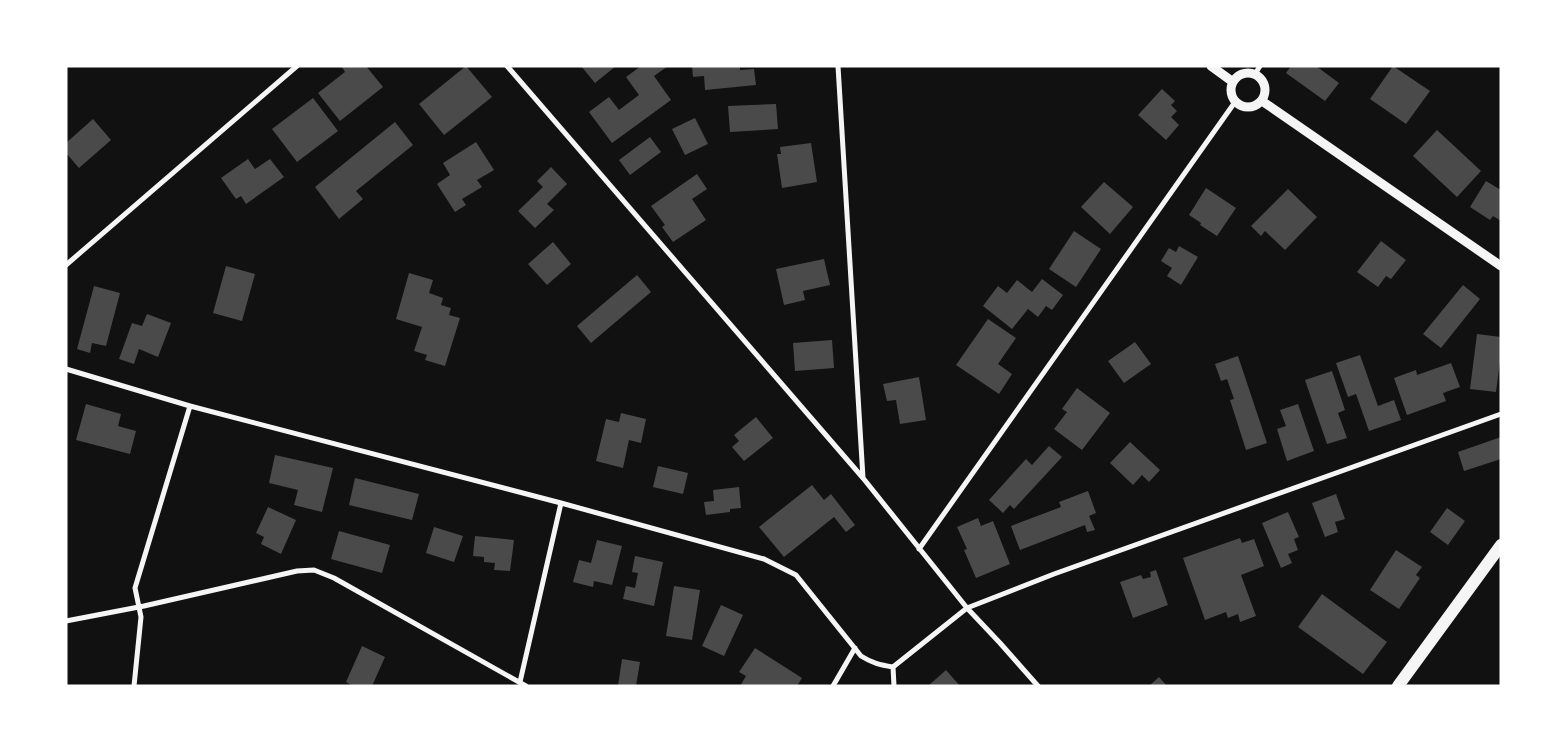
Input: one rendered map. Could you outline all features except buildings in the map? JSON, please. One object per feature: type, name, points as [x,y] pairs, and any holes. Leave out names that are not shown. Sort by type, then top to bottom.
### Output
[{"type":"main road","points":[[1398,686],[1501,545]]},
{"type":"street","points":[[66,265],[297,66]]},
{"type":"street","points":[[507,66],[862,478],[966,608],[1038,686]]},
{"type":"street","points":[[838,66],[862,478]]},
{"type":"street","points":[[1211,66],[1233,82]]},
{"type":"street","points":[[1255,74],[1260,66]]},
{"type":"street","points":[[1246,73],[1255,74],[1261,79],[1265,89],[1262,101],[1249,107],[1239,105],[1235,102],[1231,92],[1233,82],[1246,73]]},
{"type":"street","points":[[1262,101],[1501,266]]},
{"type":"street","points":[[919,549],[1235,102]]},
{"type":"street","points":[[66,369],[190,406],[560,502],[764,559],[796,575],[861,656],[879,665],[893,667],[966,608],[1054,574],[1501,414]]},
{"type":"street","points":[[134,686],[141,621],[135,592],[138,576],[190,406]]},
{"type":"street","points":[[66,621],[139,607],[297,571],[314,570],[334,578],[523,684],[560,502]]},
{"type":"street","points":[[833,686],[855,648]]},
{"type":"street","points":[[893,667],[894,686]]}]
